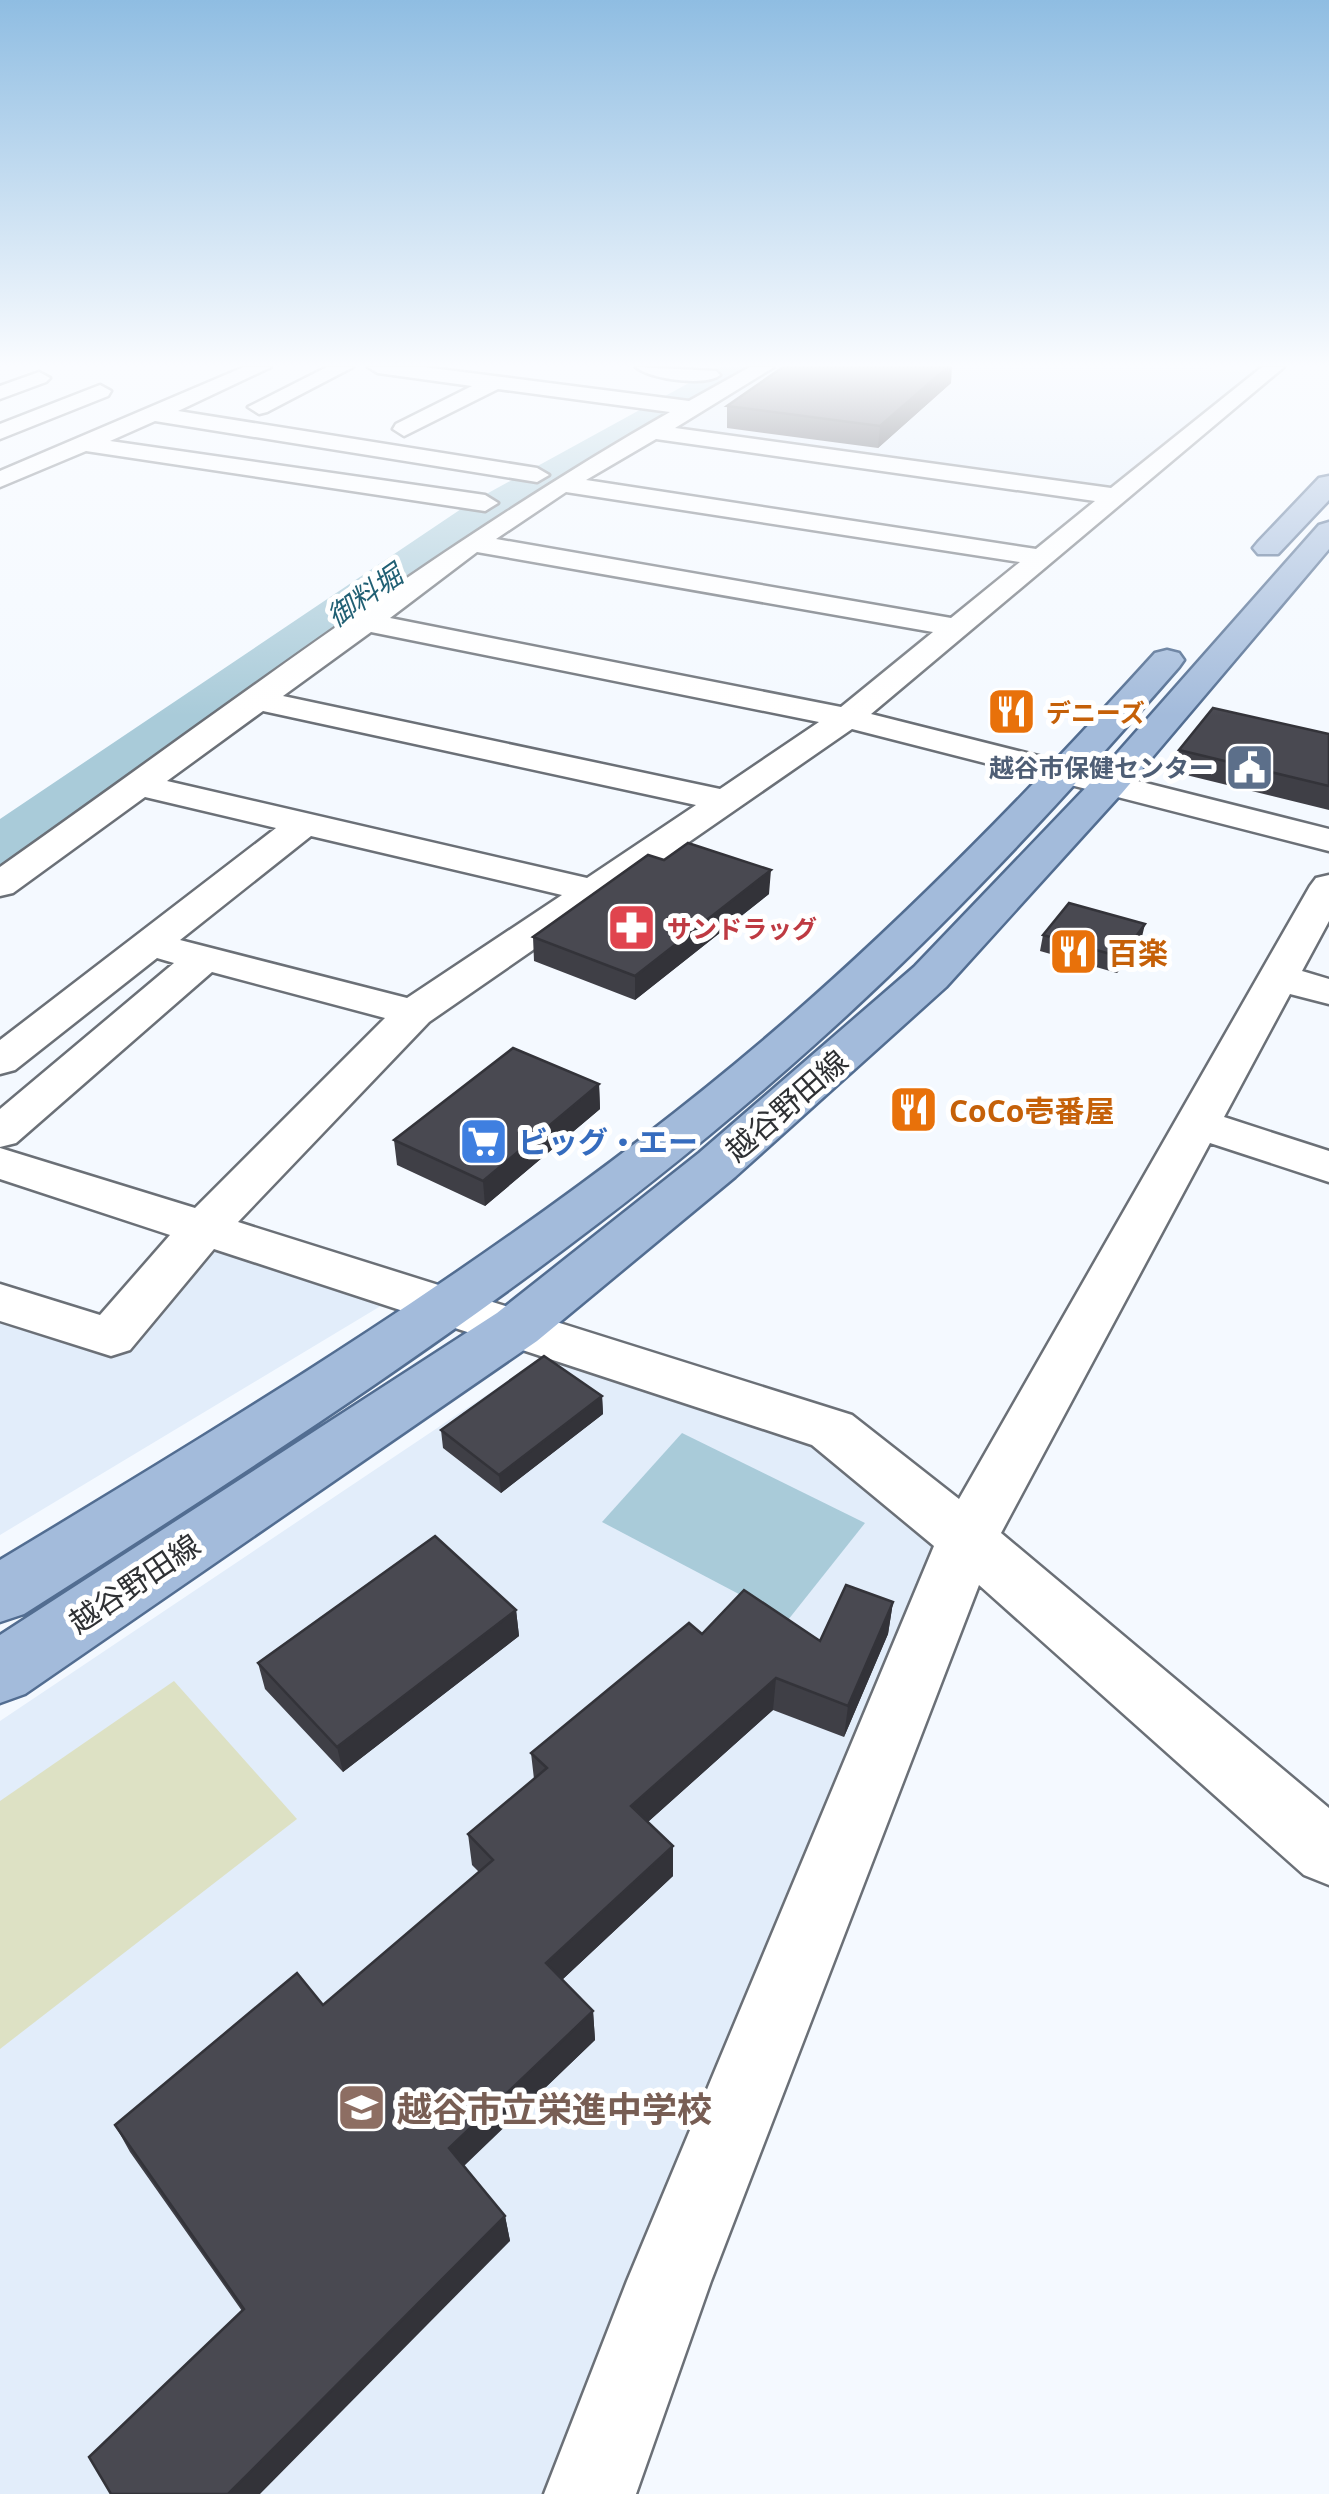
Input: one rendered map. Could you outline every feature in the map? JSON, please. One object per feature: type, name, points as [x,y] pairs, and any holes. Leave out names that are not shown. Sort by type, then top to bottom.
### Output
[{"type":"main road","points":[[1242,577],[1329,484]]},
{"type":"main road","name":"越谷野田線","points":[[0,1594],[446,1306],[667,1142],[808,1026],[1087,779],[1329,532]]},
{"type":"main road","name":"越谷野田線","points":[[0,1672],[517,1327],[717,1166],[930,977],[1087,779],[1191,633]]},
{"type":"street","points":[[347,483],[485,502],[538,483]]},
{"type":"street","points":[[464,531],[543,483]]},
{"type":"street","points":[[577,483],[1044,558]]},
{"type":"street","points":[[1047,483],[1118,497]]},
{"type":"street","points":[[0,1302],[111,1338],[204,1228],[414,1013],[722,800],[848,718],[1134,483]]},
{"type":"street","points":[[0,885],[366,622],[464,531],[485,502]]},
{"type":"street","points":[[464,531],[959,628]]},
{"type":"street","points":[[366,622],[848,718],[1329,840]]},
{"type":"street","points":[[257,700],[722,800]]},
{"type":"street","points":[[140,785],[594,892]]},
{"type":"street","points":[[0,1061],[305,823]]},
{"type":"street","points":[[590,2494],[669,2281],[967,1539],[1195,1123],[1303,985],[1329,886]]},
{"type":"street","points":[[150,944],[414,1013]]},
{"type":"street","points":[[0,1133],[203,959]]},
{"type":"street","points":[[1195,1123],[1329,1167]]},
{"type":"street","points":[[0,1164],[832,1430],[967,1539],[1329,1852]]},
{"type":"shaded area","points":[[1057,483],[1113,483],[1105,490]]},
{"type":"shaded area","points":[[210,1244],[389,1301],[0,1535],[0,1316],[114,1352]]},
{"type":"shaded area","name":"越谷市立栄進中学校","points":[[558,1347],[819,1441],[944,1543],[574,2494],[0,2494],[0,1721]]},
{"type":"green space","points":[[174,1681],[297,1819],[0,2049],[0,1801]]},
{"type":"water","points":[[682,1433],[865,1523],[788,1620],[602,1522]]},
{"type":"building","points":[[1213,708],[1329,734],[1329,786],[1179,750]]},
{"type":"building","points":[[688,843],[771,870],[635,976],[533,937],[648,855],[664,860]]},
{"type":"building","points":[[1069,903],[1145,924],[1121,957],[1043,935]]},
{"type":"building","points":[[513,1048],[599,1084],[483,1181],[394,1140]]},
{"type":"building","points":[[544,1356],[602,1396],[499,1475],[441,1430]]},
{"type":"building","points":[[435,1536],[516,1610],[337,1747],[258,1663]]},
{"type":"building","points":[[846,1585],[893,1602],[848,1706],[776,1678],[631,1806],[673,1846],[546,1963],[593,2011],[449,2148],[505,2216],[228,2494],[111,2494],[89,2457],[244,2309],[115,2125],[297,1973],[323,2005],[493,1860],[468,1834],[547,1768],[531,1753],[689,1623],[702,1634],[744,1590],[820,1641]]},
{"type":"waterway","name":"御料堀","points":[[0,847],[485,512],[536,483]]},
{"type":"place","name":"デニーズ","points":[[1011,712]]},
{"type":"place","name":"越谷市保健センター","points":[[1249,767]]},
{"type":"place","name":"サンドラッグ","points":[[632,928]]},
{"type":"place","name":"百楽","points":[[1073,952]]},
{"type":"place","name":"CoCo壱番屋","points":[[914,1110]]},
{"type":"place","name":"ビッグ・エー","points":[[483,1141]]},
{"type":"place","name":"越谷市立栄進中学校","points":[[362,2108]]}]
